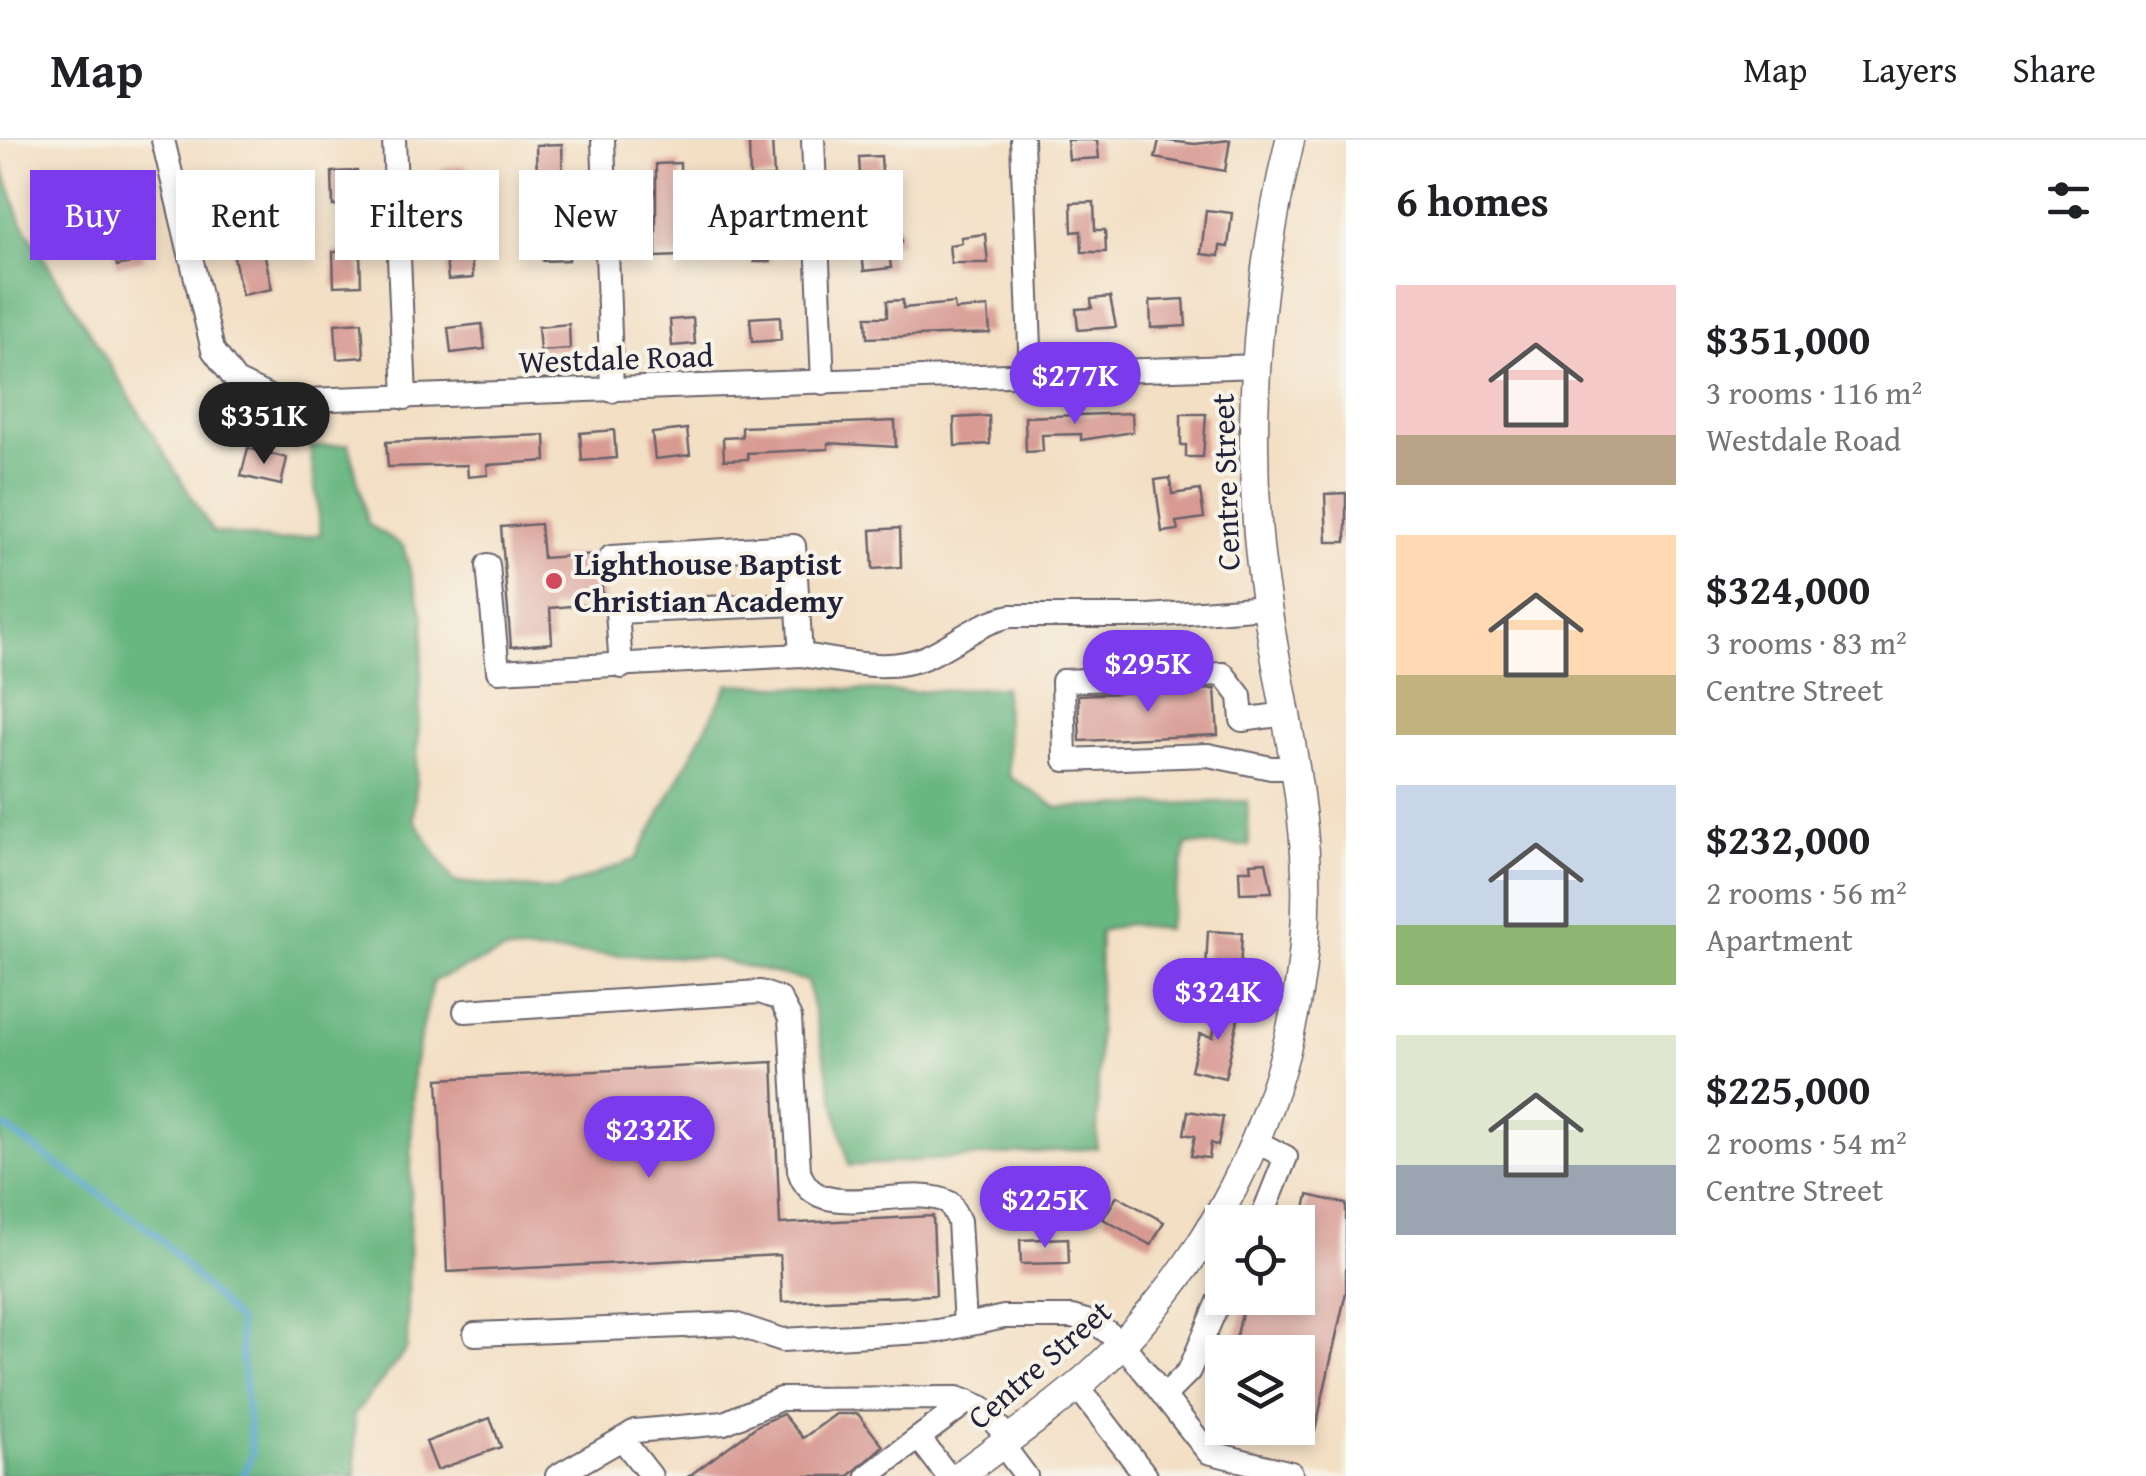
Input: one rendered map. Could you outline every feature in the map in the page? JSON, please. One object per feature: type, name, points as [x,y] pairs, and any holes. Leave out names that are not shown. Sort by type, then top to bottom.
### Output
[{"type":"main road","name":"Centre Street","points":[[959,1476],[1077,1386],[1122,1343],[1196,1252],[1255,1141],[1288,1042],[1303,955],[1305,855],[1295,768],[1266,608],[1255,487],[1258,366],[1270,258],[1290,140]]},
{"type":"street","name":"Westdale Road","points":[[163,140],[205,329],[227,372],[246,388],[278,401],[1258,366]]},
{"type":"street","points":[[394,140],[405,398]]},
{"type":"street","points":[[603,140],[612,390]]},
{"type":"street","points":[[813,140],[822,382]]},
{"type":"street","points":[[1022,140],[1031,374]]},
{"type":"street","points":[[611,557],[794,546],[800,655]]},
{"type":"street","points":[[488,565],[498,671],[800,655],[841,664],[904,663],[928,656],[979,627],[1011,616],[1149,616],[1266,608]]},
{"type":"street","points":[[621,667],[617,612],[798,604]]},
{"type":"street","points":[[1226,758],[1242,720],[1240,696],[1223,674],[1063,681],[1066,760],[1226,758],[1295,768]]},
{"type":"street","points":[[1242,720],[1286,714]]},
{"type":"street","points":[[465,1011],[760,992],[780,999],[790,1018],[799,1170],[804,1184],[828,1199],[932,1197],[950,1203],[959,1221],[965,1325]]},
{"type":"street","points":[[1255,1141],[1286,1157],[1267,1205]]},
{"type":"street","points":[[476,1334],[734,1324],[782,1340],[938,1331],[1004,1317],[1056,1315],[1097,1324],[1122,1343],[1208,1452],[1291,1473]]},
{"type":"street","points":[[1164,1396],[1188,1370],[1213,1315]]},
{"type":"street","points":[[1077,1386],[1146,1476]]},
{"type":"street","points":[[557,1476],[588,1469],[635,1431],[724,1423],[780,1398],[921,1396],[968,1400],[992,1416],[1026,1476]]},
{"type":"street","points":[[868,1476],[968,1400]]},
{"type":"street","points":[[622,1438],[651,1476]]},
{"type":"street","points":[[919,1438],[948,1476]]},
{"type":"green space","points":[[0,160],[30,236],[30,260],[45,260],[213,532],[280,541],[321,534],[310,447],[349,444],[368,524],[403,546],[424,619],[414,819],[454,882],[556,890],[636,859],[729,684],[910,692],[1004,687],[1009,776],[1058,808],[1247,801],[1249,846],[1187,844],[1167,929],[1128,924],[1100,931],[1097,1148],[849,1166],[807,981],[710,958],[506,951],[433,981],[413,1071],[407,1349],[354,1415],[356,1476],[0,1476]]},
{"type":"building","points":[[772,140],[774,170],[750,170],[749,141]]},
{"type":"building","points":[[1067,140],[1097,140],[1099,158],[1069,160]]},
{"type":"building","points":[[1159,140],[1195,144],[1230,140],[1225,171],[1155,158]]},
{"type":"building","points":[[562,144],[563,170],[537,170],[536,145]]},
{"type":"building","points":[[881,156],[882,170],[860,170],[859,157]]},
{"type":"building","points":[[680,163],[680,170],[673,170],[673,256],[656,257],[656,164]]},
{"type":"building","points":[[466,165],[466,170],[441,170]]},
{"type":"building","points":[[335,172],[335,206],[333,206]]},
{"type":"building","points":[[1094,202],[1095,230],[1105,230],[1106,252],[1082,252],[1081,231],[1072,232],[1071,203]]},
{"type":"building","points":[[1206,210],[1232,213],[1228,247],[1220,246],[1219,256],[1201,254]]},
{"type":"building","points":[[985,234],[988,263],[951,263],[949,245],[962,243],[961,237]]},
{"type":"building","points":[[333,252],[335,260],[360,260],[361,285],[334,286]]},
{"type":"building","points":[[116,260],[144,260],[117,266]]},
{"type":"building","points":[[235,260],[266,260],[272,289],[242,295]]},
{"type":"building","points":[[446,260],[471,260],[473,278],[448,280]]},
{"type":"building","points":[[863,260],[890,260],[891,268],[864,271]]},
{"type":"building","points":[[1110,297],[1116,327],[1078,330],[1076,309],[1092,308],[1091,299]]},
{"type":"building","points":[[1184,299],[1186,326],[1151,328],[1150,301]]},
{"type":"building","points":[[903,300],[903,308],[954,303],[955,310],[988,307],[990,333],[867,338],[866,317],[887,317],[887,301]]},
{"type":"building","points":[[780,316],[781,340],[752,342],[750,318]]},
{"type":"building","points":[[693,318],[695,344],[672,346],[670,320]]},
{"type":"building","points":[[362,322],[364,357],[337,359],[335,324]]},
{"type":"building","points":[[482,324],[485,349],[451,353],[448,328]]},
{"type":"building","points":[[569,324],[570,349],[540,351],[538,327]]},
{"type":"building","points":[[1132,413],[1133,432],[1081,440],[1081,434],[1042,435],[1043,451],[1026,452],[1025,417]]},
{"type":"building","points":[[1181,414],[1206,414],[1203,457],[1186,457],[1186,445],[1181,445]]},
{"type":"building","points":[[989,416],[990,444],[955,446],[954,418]]},
{"type":"building","points":[[895,421],[896,447],[828,443],[828,449],[747,453],[748,459],[724,460],[723,438],[742,437],[742,427]]},
{"type":"building","points":[[687,429],[690,455],[655,459],[652,433]]},
{"type":"building","points":[[614,430],[616,458],[582,461],[580,433]]},
{"type":"building","points":[[545,435],[546,461],[487,465],[488,475],[468,477],[467,465],[388,467],[386,442]]},
{"type":"building","points":[[248,448],[287,458],[281,485],[241,476]]},
{"type":"building","points":[[1170,478],[1172,494],[1200,490],[1204,518],[1176,522],[1178,530],[1162,532],[1155,480]]},
{"type":"building","points":[[1346,493],[1346,542],[1327,542],[1325,494]]},
{"type":"building","name":"Lighthouse Baptist Christian Academy","points":[[540,524],[543,558],[597,554],[604,603],[550,608],[552,643],[511,647],[501,527]]},
{"type":"building","points":[[900,528],[901,567],[873,569],[871,530]]},
{"type":"building","points":[[1215,689],[1218,735],[1080,741],[1078,695]]},
{"type":"building","points":[[1266,862],[1272,892],[1240,893],[1239,870],[1251,870],[1250,863]]},
{"type":"building","points":[[1208,931],[1242,933],[1240,972],[1206,969]]},
{"type":"building","points":[[1218,1002],[1241,1006],[1225,1078],[1191,1070],[1200,1034],[1213,1037]]},
{"type":"building","points":[[773,1062],[780,1224],[933,1216],[936,1295],[782,1302],[780,1255],[447,1272],[438,1079]]},
{"type":"building","points":[[1188,1111],[1223,1117],[1218,1146],[1211,1143],[1209,1158],[1191,1156],[1195,1136],[1184,1134]]},
{"type":"building","points":[[1308,1195],[1346,1204],[1346,1292],[1315,1431],[1315,1335],[1237,1335],[1242,1315],[1315,1315],[1315,1205],[1306,1205]]},
{"type":"building","points":[[1117,1196],[1164,1222],[1151,1245],[1103,1219]]},
{"type":"building","points":[[1068,1238],[1069,1263],[1021,1264],[1020,1240]]},
{"type":"building","points":[[783,1414],[803,1438],[836,1414],[858,1414],[883,1446],[849,1476],[689,1476],[758,1425]]},
{"type":"building","points":[[490,1418],[501,1447],[437,1470],[426,1442]]},
{"type":"waterway","points":[[0,1124],[156,1234],[238,1322],[252,1454],[243,1476]]},
{"type":"place","name":"Lighthouse Baptist Christian Academy","points":[[554,581]]}]
